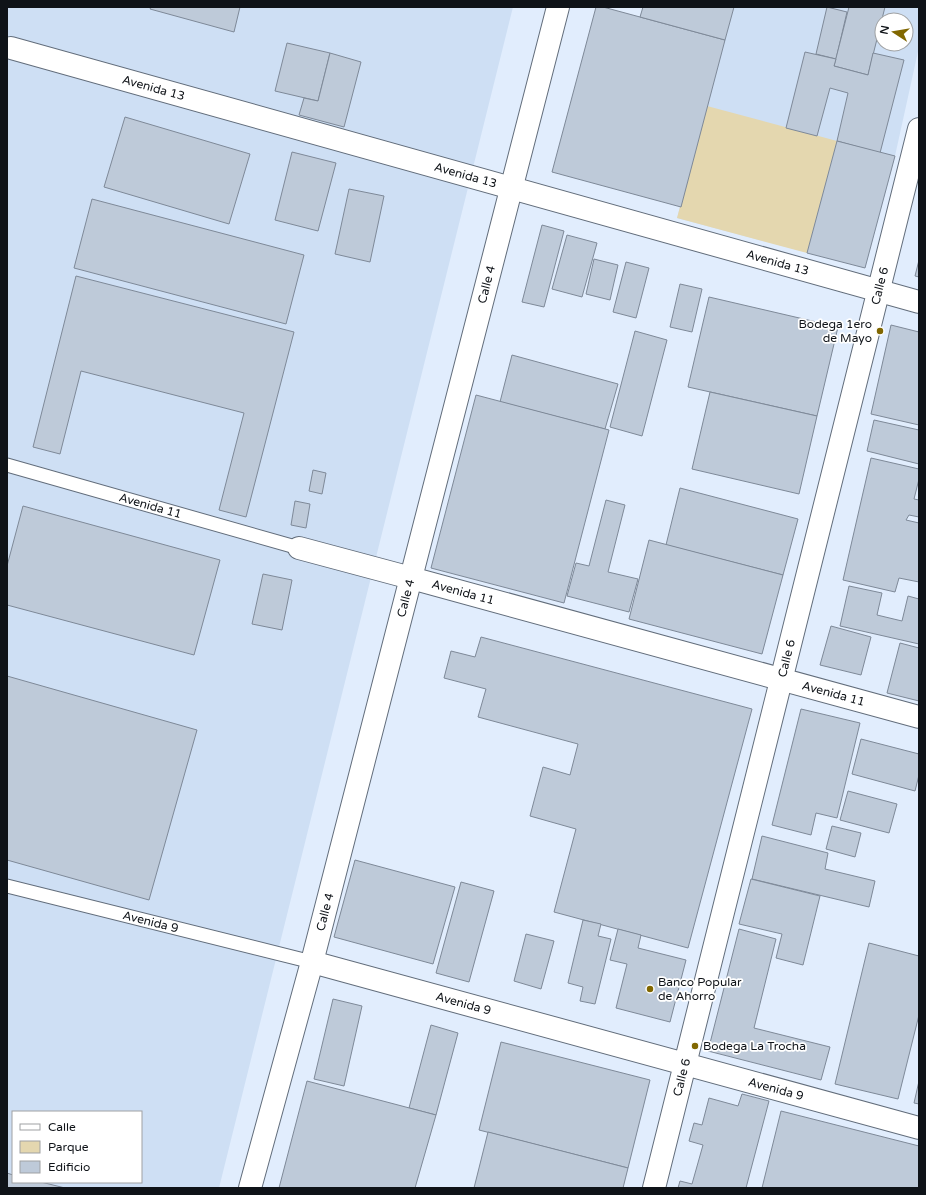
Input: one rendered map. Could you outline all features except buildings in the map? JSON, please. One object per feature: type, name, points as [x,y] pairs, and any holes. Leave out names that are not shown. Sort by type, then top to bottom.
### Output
[{"type":"street","name":"Calle 4","points":[[250,1188],[312,962],[558,7]]},
{"type":"street","name":"Avenida 13","points":[[11,48],[919,302]]},
{"type":"street","name":"Calle 6","points":[[654,1188],[919,129]]},
{"type":"street","name":"Avenida 11","points":[[299,548],[919,717]]},
{"type":"street","name":"Avenida 9","points":[[312,962],[686,1063],[919,1128]]},
{"type":"lane","name":"Avenida 11","points":[[7,465],[299,548]]},
{"type":"lane","name":"Avenida 9","points":[[7,886],[312,962]]},
{"type":"shaded area","points":[[7,7],[513,7],[219,1188],[7,1188]]},
{"type":"shaded area","points":[[734,7],[919,7],[919,47],[895,156],[865,268],[677,218]]},
{"type":"green space","points":[[707,106],[837,141],[807,253],[677,218]]},
{"type":"place","name":"Bodega 1ero de Mayo","points":[[880,331]]},
{"type":"place","name":"Banco Popular de Ahorro","points":[[650,989]]},
{"type":"place","name":"Bodega La Trocha","points":[[695,1046]]}]
